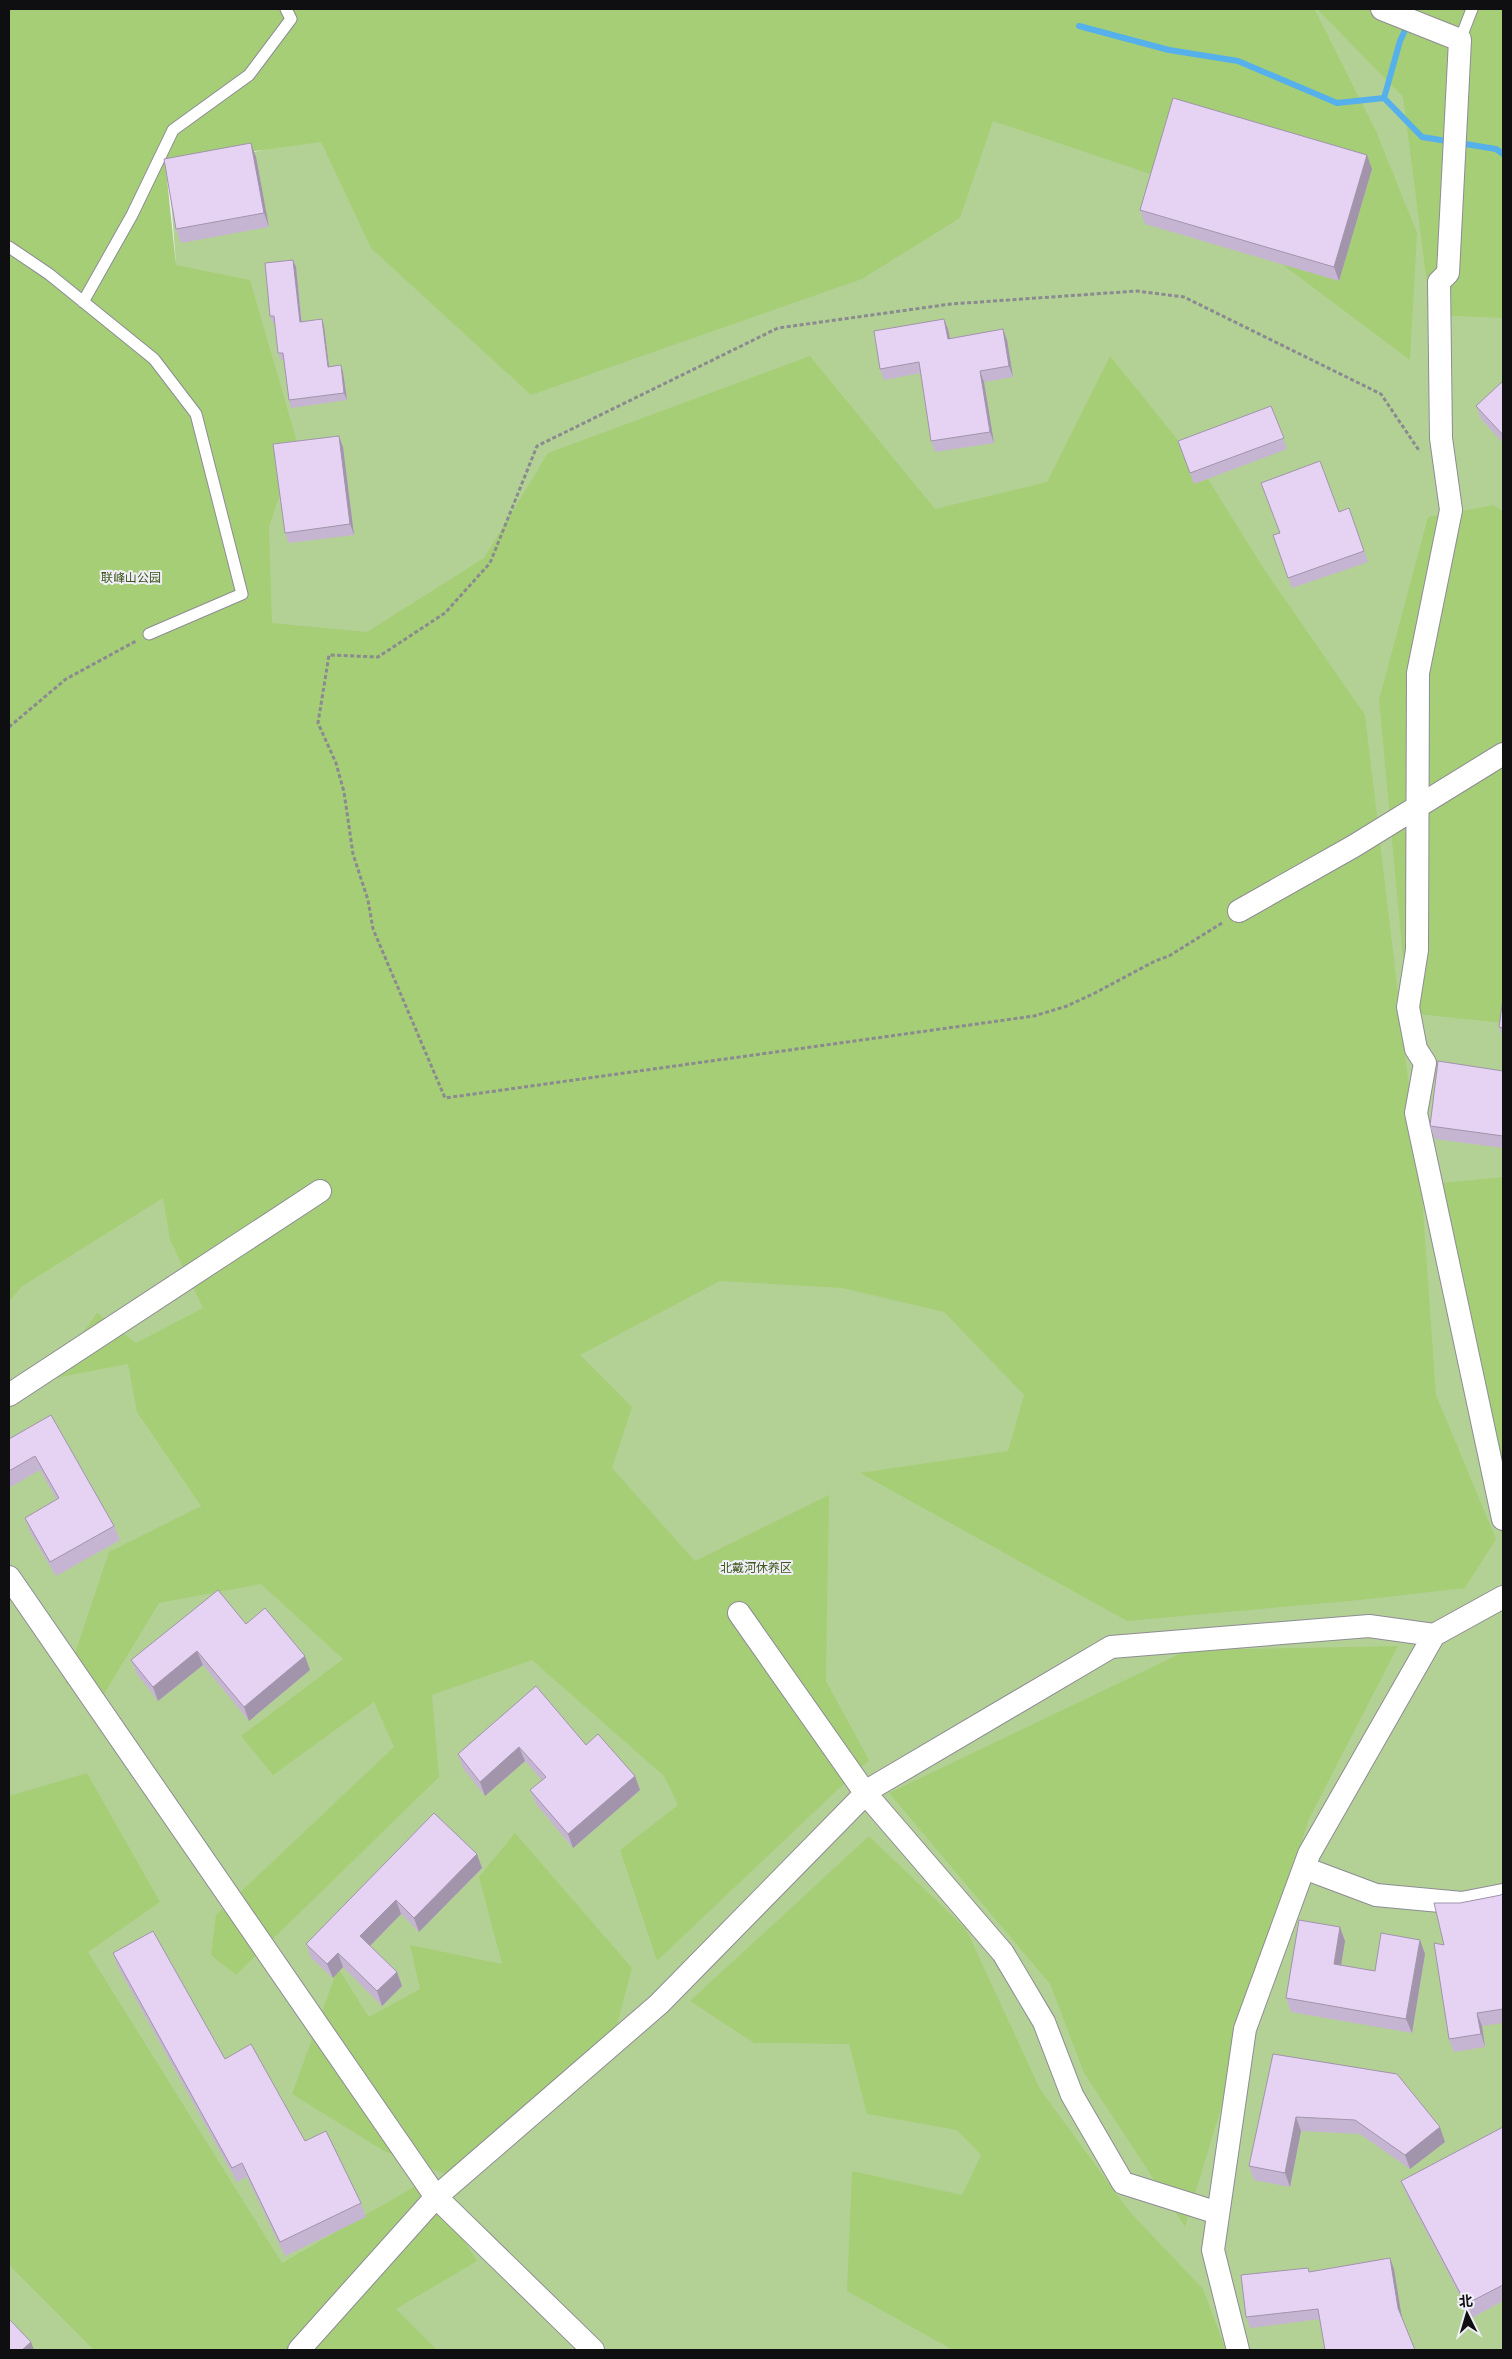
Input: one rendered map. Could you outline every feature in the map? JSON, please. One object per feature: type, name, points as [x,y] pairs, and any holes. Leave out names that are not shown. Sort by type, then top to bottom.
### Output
[{"type":"street","points":[[1383,10],[1460,40],[1448,273],[1439,282],[1441,438],[1451,510],[1418,673],[1417,950],[1408,1007],[1416,1049],[1425,1063],[1416,1113],[1503,1519]]},
{"type":"street","points":[[1239,911],[1354,846],[1503,754]]},
{"type":"street","points":[[9,1395],[320,1192]]},
{"type":"street","points":[[9,1577],[436,2197],[593,2350]]},
{"type":"street","points":[[1238,2350],[1213,2250],[1244,2029],[1309,1854],[1434,1635],[1503,1598]]},
{"type":"street","points":[[739,1613],[866,1794],[1003,1953],[1044,2022],[1072,2094],[1123,2183],[1218,2213]]},
{"type":"street","points":[[299,2350],[436,2197],[659,2004],[870,1789],[1111,1647],[1369,1626],[1434,1635]]},
{"type":"street","points":[[1304,1868],[1376,1895],[1462,1903],[1503,1895]]},
{"type":"lane","points":[[83,302],[132,215],[173,130],[249,74],[291,19],[286,9]]},
{"type":"lane","points":[[1460,40],[1472,9]]},
{"type":"lane","points":[[9,246],[49,274],[154,359],[196,414],[242,594],[149,634]]},
{"type":"path","points":[[1239,911],[1169,956],[1155,960],[1067,1006],[1034,1016],[445,1098],[373,929],[368,900],[353,854],[344,792],[336,763],[318,723],[330,655],[378,657],[445,613],[490,563],[537,446],[778,328],[960,303],[1137,291],[1184,297],[1381,394],[1425,459]]},
{"type":"path","points":[[9,727],[66,679],[149,634]]},
{"type":"green space","name":"北戴河休养区","points":[[9,9],[161,168],[176,265],[169,173],[363,125],[891,9],[1503,9],[1503,2350],[9,2350]]},
{"type":"green space","name":"联峰山公园","points":[[9,9],[1315,10],[1376,131],[1417,233],[1410,360],[1171,181],[993,121],[960,218],[862,279],[531,395],[371,248],[321,142],[213,157],[166,169],[176,265],[250,280],[297,442],[269,527],[272,623],[367,632],[484,558],[548,453],[810,356],[935,509],[1047,482],[1110,356],[1203,471],[1264,569],[1365,715],[1422,1196],[1436,1395],[1496,1539],[1465,1588],[1360,1600],[1127,1621],[860,1473],[1008,1451],[1024,1395],[944,1312],[842,1288],[720,1281],[580,1355],[632,1407],[612,1468],[695,1561],[829,1495],[826,1681],[869,1760],[657,1961],[620,1850],[678,1805],[664,1776],[532,1660],[432,1695],[439,1777],[236,1975],[211,1955],[216,1915],[394,1747],[374,1702],[273,1775],[241,1736],[343,1659],[261,1584],[159,1603],[101,1699],[65,1683],[109,1552],[201,1506],[137,1412],[128,1364],[50,1379],[97,1313],[136,1343],[203,1308],[170,1240],[163,1198],[21,1287],[9,1302]]},
{"type":"green space","points":[[1317,9],[1503,9],[1503,318],[1431,315],[1403,97]]},
{"type":"green space","points":[[1494,505],[1503,512],[1503,1023],[1408,1013],[1379,700],[1428,517]]},
{"type":"green space","points":[[1503,1177],[1503,1539],[1473,1436],[1470,1366],[1431,1184]]},
{"type":"green space","points":[[1398,1646],[1308,1821],[1185,2227],[1084,2073],[1050,1984],[889,1793],[1188,1650]]},
{"type":"green space","points":[[87,1773],[160,1902],[88,1952],[282,2263],[426,2180],[477,2261],[396,2309],[437,2350],[94,2350],[9,2265],[9,1796]]},
{"type":"green space","points":[[515,1833],[632,1968],[610,2052],[457,2178],[384,2151],[292,2094],[338,1968],[369,2017],[420,1989],[410,1945],[502,1964],[479,1877]]},
{"type":"green space","points":[[869,1836],[966,1929],[1040,2089],[1129,2211],[1203,2289],[1226,2350],[953,2350],[847,2291],[852,2171],[962,2195],[981,2155],[957,2130],[867,2114],[849,2044],[754,2043],[690,2001]]},
{"type":"building","points":[[1173,98],[1367,155],[1334,267],[1140,210]]},
{"type":"building","points":[[251,143],[264,213],[176,229],[164,159]]},
{"type":"building","points":[[293,260],[300,322],[322,319],[328,367],[341,365],[344,393],[289,400],[283,353],[278,353],[274,316],[270,316],[265,263]]},
{"type":"building","points":[[944,319],[948,339],[1003,329],[1009,366],[980,371],[990,432],[931,441],[919,362],[880,369],[874,331]]},
{"type":"building","points":[[1503,381],[1503,435],[1476,406]]},
{"type":"building","points":[[1271,406],[1284,438],[1190,473],[1178,441]]},
{"type":"building","points":[[339,436],[350,524],[285,533],[273,444]]},
{"type":"building","points":[[1320,461],[1339,512],[1349,508],[1364,551],[1288,578],[1273,535],[1280,533],[1261,483]]},
{"type":"building","points":[[1503,999],[1503,1028],[1499,1027]]},
{"type":"building","points":[[1438,1061],[1503,1071],[1503,1136],[1430,1126]]},
{"type":"building","points":[[51,1415],[114,1526],[50,1562],[25,1518],[59,1498],[35,1456],[9,1471],[9,1439]]},
{"type":"building","points":[[218,1590],[246,1624],[265,1608],[305,1656],[244,1707],[197,1651],[153,1687],[131,1660]]},
{"type":"building","points":[[536,1686],[586,1745],[598,1734],[635,1776],[568,1834],[530,1790],[546,1777],[519,1747],[480,1782],[458,1754]]},
{"type":"building","points":[[434,1813],[477,1854],[414,1918],[396,1900],[360,1936],[397,1972],[377,1991],[338,1953],[327,1964],[306,1944]]},
{"type":"building","points":[[1503,1893],[1503,2009],[1477,2013],[1481,2034],[1449,2039],[1434,1943],[1444,1945],[1434,1903],[1460,1903]]},
{"type":"building","points":[[1299,1920],[1340,1927],[1334,1964],[1375,1971],[1381,1933],[1420,1940],[1406,2019],[1286,1998]]},
{"type":"building","points":[[153,1931],[225,2059],[251,2044],[305,2141],[326,2131],[361,2203],[280,2242],[242,2163],[232,2168],[113,1953]]},
{"type":"building","points":[[1273,2054],[1397,2074],[1440,2127],[1405,2155],[1355,2120],[1296,2117],[1285,2173],[1249,2166]]},
{"type":"building","points":[[1503,2127],[1503,2285],[1466,2304],[1401,2181]]},
{"type":"building","points":[[1390,2258],[1398,2308],[1415,2350],[1325,2350],[1318,2309],[1246,2317],[1241,2275],[1308,2268],[1309,2272]]},
{"type":"building","points":[[9,2319],[31,2342],[22,2350],[9,2350]]},
{"type":"waterway","points":[[1384,98],[1400,41],[1415,9]]},
{"type":"waterway","points":[[1079,26],[1169,50],[1238,61],[1337,103],[1384,98],[1422,137],[1496,149],[1503,154]]}]
